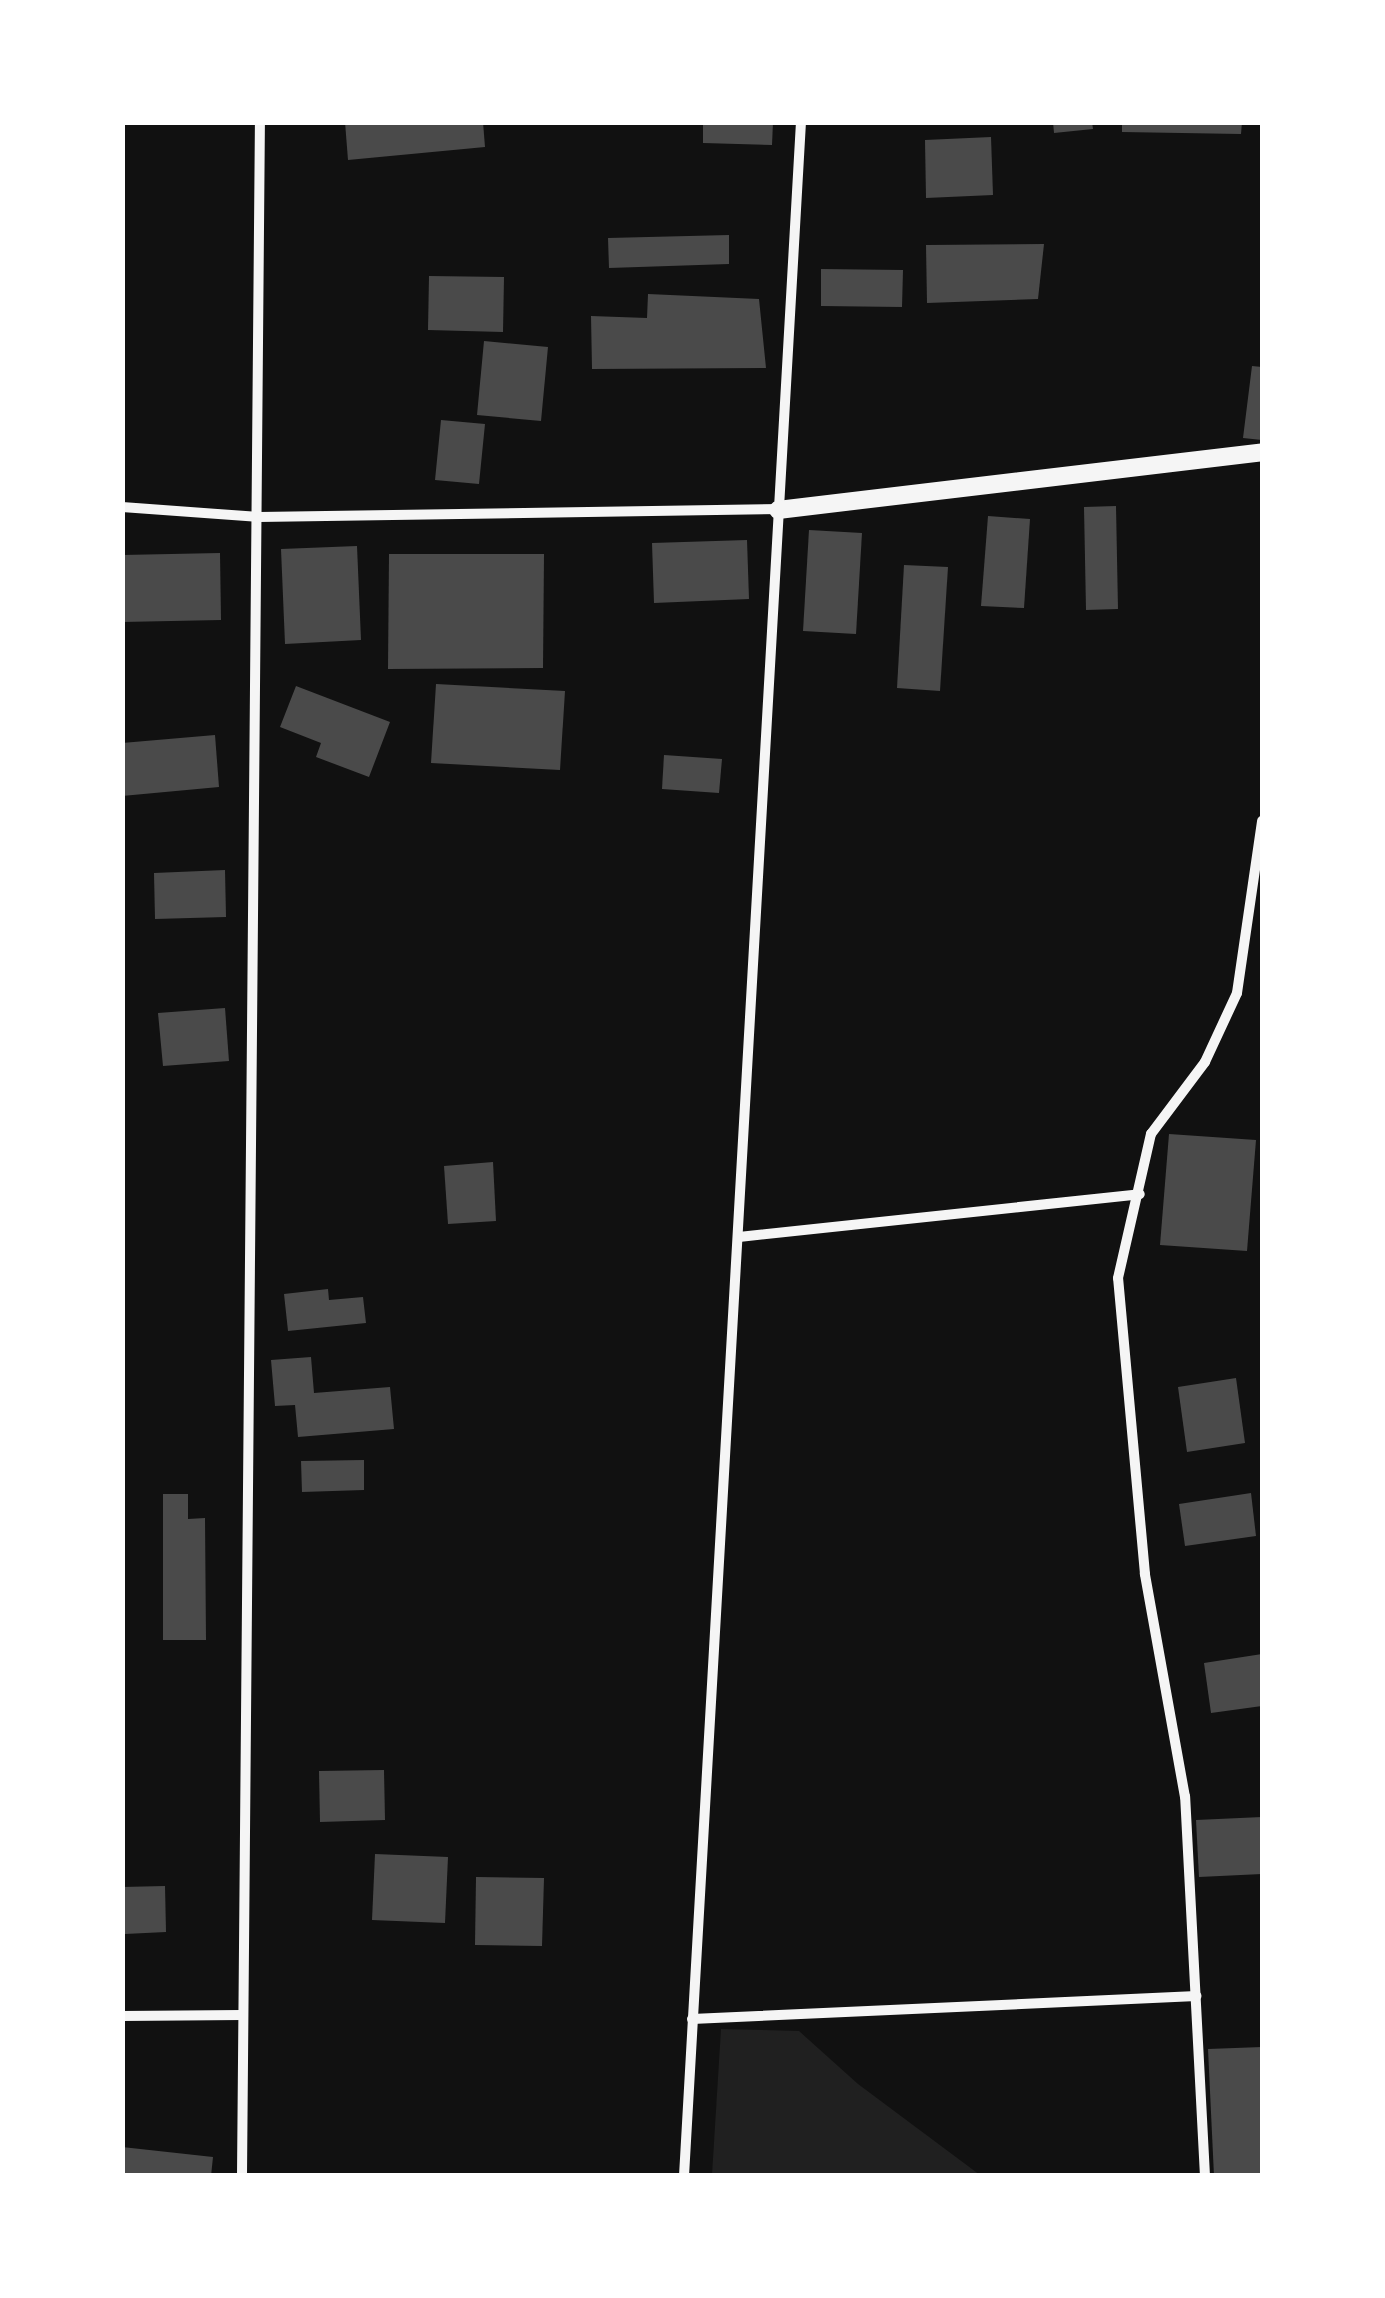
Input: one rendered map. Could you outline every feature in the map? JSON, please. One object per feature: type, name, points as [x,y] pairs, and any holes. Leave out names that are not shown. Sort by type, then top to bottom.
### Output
[{"type":"street","points":[[242,2176],[260,122]]},
{"type":"street","points":[[684,2176],[801,122]]},
{"type":"street","points":[[122,507],[259,517],[778,510],[1262,452]]},
{"type":"street","points":[[1204,2176],[1185,1796],[1145,1574],[1118,1278],[1151,1134],[1204,1062],[1238,993],[1262,821]]},
{"type":"street","points":[[739,1238],[1140,1194]]},
{"type":"street","points":[[692,2019],[1196,1996]]},
{"type":"street","points":[[122,2016],[242,2016]]},
{"type":"shaded area","points":[[721,2029],[799,2031],[858,2084],[980,2175],[712,2175]]},
{"type":"building","points":[[345,122],[483,122],[485,147],[348,160]]},
{"type":"building","points":[[703,122],[773,122],[772,145],[703,143]]},
{"type":"building","points":[[1053,122],[1092,122],[1093,129],[1054,133]]},
{"type":"building","points":[[1122,122],[1242,122],[1241,134],[1122,132]]},
{"type":"building","points":[[991,137],[993,195],[926,198],[925,140]]},
{"type":"building","points":[[729,235],[729,264],[609,268],[608,238]]},
{"type":"building","points":[[1044,244],[1038,299],[927,303],[926,245]]},
{"type":"building","points":[[821,269],[903,270],[902,307],[821,306]]},
{"type":"building","points":[[429,276],[504,277],[503,332],[428,330]]},
{"type":"building","points":[[648,294],[759,299],[766,368],[592,369],[591,316],[647,318]]},
{"type":"building","points":[[484,341],[548,347],[541,421],[477,415]]},
{"type":"building","points":[[1252,366],[1262,367],[1262,440],[1243,438]]},
{"type":"building","points":[[441,420],[485,424],[479,484],[435,480]]},
{"type":"building","points":[[1116,506],[1118,609],[1086,610],[1084,507]]},
{"type":"building","points":[[988,516],[1030,519],[1024,608],[981,606]]},
{"type":"building","points":[[809,530],[862,533],[856,634],[803,631]]},
{"type":"building","points":[[747,540],[749,599],[654,603],[652,543]]},
{"type":"building","points":[[357,546],[361,640],[285,644],[281,549]]},
{"type":"building","points":[[220,553],[221,620],[122,622],[122,555]]},
{"type":"building","points":[[389,554],[544,554],[543,668],[388,669]]},
{"type":"building","points":[[904,565],[948,567],[940,691],[897,688]]},
{"type":"building","points":[[436,684],[565,691],[560,770],[431,763]]},
{"type":"building","points":[[296,686],[390,722],[369,777],[316,757],[321,743],[280,727]]},
{"type":"building","points":[[215,735],[219,787],[122,796],[122,743]]},
{"type":"building","points":[[664,755],[722,759],[719,793],[662,789]]},
{"type":"building","points":[[225,870],[226,917],[155,919],[154,873]]},
{"type":"building","points":[[225,1008],[229,1061],[163,1066],[158,1013]]},
{"type":"building","points":[[1169,1134],[1256,1140],[1247,1251],[1160,1245]]},
{"type":"building","points":[[493,1162],[496,1221],[448,1224],[444,1166]]},
{"type":"building","points":[[328,1289],[329,1300],[363,1297],[366,1323],[288,1331],[284,1294]]},
{"type":"building","points":[[311,1357],[314,1393],[390,1387],[394,1429],[298,1437],[295,1405],[275,1406],[271,1360]]},
{"type":"building","points":[[1236,1378],[1245,1443],[1187,1452],[1178,1387]]},
{"type":"building","points":[[364,1460],[364,1490],[302,1492],[301,1461]]},
{"type":"building","points":[[1251,1493],[1256,1536],[1185,1546],[1179,1504]]},
{"type":"building","points":[[163,1494],[188,1494],[188,1519],[205,1518],[206,1640],[163,1640]]},
{"type":"building","points":[[1262,1654],[1262,1706],[1211,1713],[1204,1663]]},
{"type":"building","points":[[384,1770],[385,1820],[320,1822],[319,1771]]},
{"type":"building","points":[[1262,1817],[1262,1874],[1199,1877],[1196,1820]]},
{"type":"building","points":[[375,1854],[448,1857],[445,1923],[372,1920]]},
{"type":"building","points":[[476,1877],[544,1878],[542,1946],[475,1945]]},
{"type":"building","points":[[165,1886],[166,1932],[125,1934],[122,1887]]},
{"type":"building","points":[[1262,2047],[1262,2176],[1214,2176],[1208,2049]]},
{"type":"building","points":[[122,2147],[213,2157],[211,2176],[122,2176]]}]
